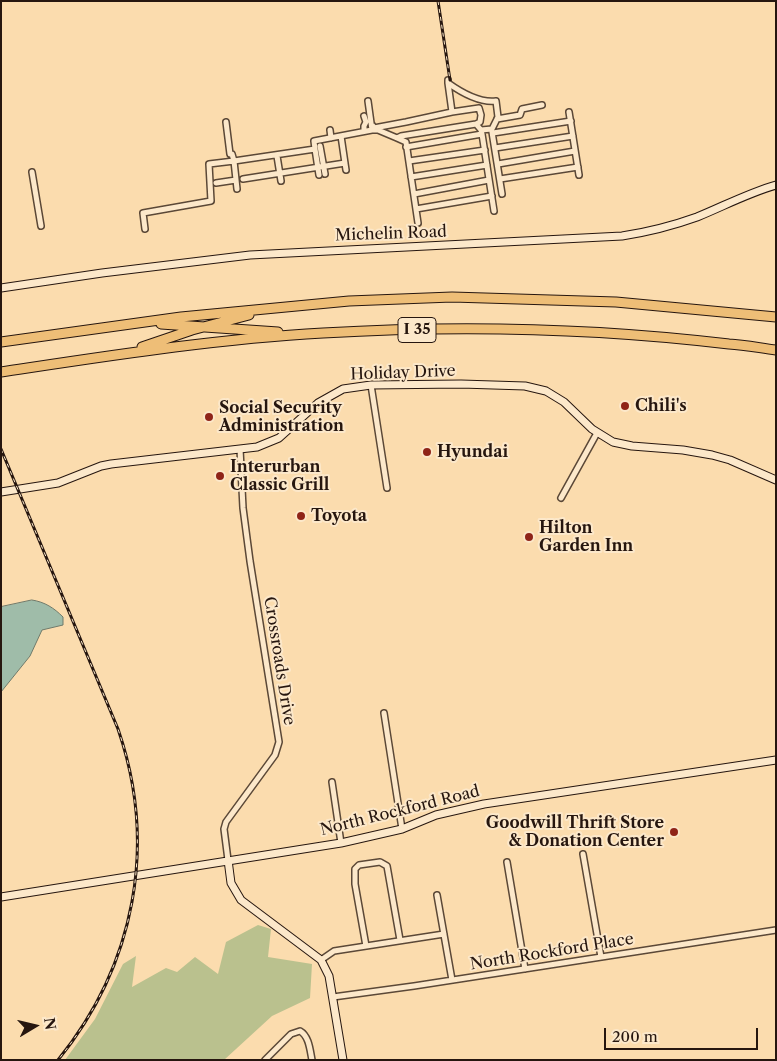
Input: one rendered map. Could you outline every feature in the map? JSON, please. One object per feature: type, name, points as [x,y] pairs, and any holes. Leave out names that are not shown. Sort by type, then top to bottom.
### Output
[{"type":"highway","name":"I 35","points":[[1,342],[131,323],[366,300],[452,297],[616,302],[776,317]]},
{"type":"highway","points":[[128,353],[203,327],[258,313],[306,306]]},
{"type":"highway","points":[[131,323],[263,332],[323,333]]},
{"type":"highway","name":"I 35","points":[[1,372],[195,344],[323,333],[457,330],[586,333],[685,339],[776,350]]},
{"type":"street","points":[[452,112],[448,82],[477,99],[486,102],[496,101],[498,117],[492,131],[502,194]]},
{"type":"street","points":[[321,167],[314,141],[330,133],[341,136],[368,129],[370,124],[368,101]]},
{"type":"street","points":[[496,119],[520,115],[522,109],[542,105]]},
{"type":"street","points":[[364,116],[374,128],[479,108],[480,122],[476,124],[397,138]]},
{"type":"street","points":[[569,112],[579,174]]},
{"type":"street","points":[[406,147],[482,132],[570,120]]},
{"type":"street","points":[[226,122],[230,154],[232,154],[234,161],[237,189]]},
{"type":"street","points":[[370,124],[378,130],[406,142],[418,223]]},
{"type":"street","points":[[476,124],[482,132],[494,211]]},
{"type":"street","points":[[330,133],[334,136],[364,130]]},
{"type":"street","points":[[341,136],[346,170]]},
{"type":"street","points":[[495,148],[573,136]]},
{"type":"street","points":[[320,146],[322,174]]},
{"type":"street","points":[[145,229],[142,213],[211,201],[209,164],[315,150]]},
{"type":"street","points":[[408,161],[484,150]]},
{"type":"street","points":[[498,164],[575,151]]},
{"type":"street","points":[[277,156],[281,181]]},
{"type":"street","points":[[243,179],[345,163]]},
{"type":"street","points":[[411,177],[487,165]]},
{"type":"street","points":[[500,179],[578,167]]},
{"type":"street","points":[[32,172],[40,226]]},
{"type":"street","points":[[216,183],[236,180]]},
{"type":"street","points":[[414,194],[489,180]]},
{"type":"street","name":"Michelin Road","points":[[1,288],[102,273],[250,255],[622,236],[674,225],[776,185]]},
{"type":"street","points":[[416,209],[492,196]]},
{"type":"street","name":"Holiday Drive","points":[[1,492],[58,482],[111,464],[257,447],[279,438],[318,403],[337,392],[350,388],[371,386],[511,385],[535,388],[546,391],[564,402],[597,433],[613,442],[712,455],[730,460],[776,480]]},
{"type":"street","points":[[371,386],[387,488]]},
{"type":"street","points":[[560,498],[597,433]]},
{"type":"street","name":"Crossroads Drive","points":[[228,860],[224,829],[226,822],[275,755],[279,742],[250,561],[243,508],[240,449]]},
{"type":"street","points":[[384,714],[402,829]]},
{"type":"street","name":"North Rockford Road","points":[[1,897],[341,843],[402,829],[436,815],[484,804],[776,760]]},
{"type":"street","points":[[332,782],[341,843]]},
{"type":"street","points":[[584,854],[601,957]]},
{"type":"street","points":[[228,860],[231,882],[241,900],[320,960],[328,976],[333,997],[343,1060]]},
{"type":"street","points":[[366,946],[355,884],[354,870],[359,865],[380,862],[387,866],[400,940]]},
{"type":"street","points":[[507,862],[525,969]]},
{"type":"street","points":[[437,895],[452,980]]},
{"type":"street","name":"North Rockford Place","points":[[333,997],[776,930]]},
{"type":"street","points":[[320,960],[334,951],[444,934]]},
{"type":"street","points":[[265,1060],[291,1034],[298,1031],[305,1034],[312,1060]]},
{"type":"green space","points":[[258,925],[271,929],[268,957],[312,964],[310,998],[272,1016],[224,1060],[65,1060],[95,1019],[123,964],[136,956],[132,987],[166,968],[177,972],[195,957],[218,974],[226,942]]},
{"type":"shaded area","points":[[32,600],[45,604],[56,611],[63,617],[63,625],[42,630],[30,656],[1,692],[1,607]]},
{"type":"railway","points":[[438,1],[450,80]]},
{"type":"railway","points":[[1,449],[118,729],[130,773],[136,816],[137,860],[132,902],[121,944],[105,985],[84,1023],[58,1060]]},
{"type":"place","name":"Chili's","points":[[625,406]]},
{"type":"place","name":"Social Security Administration","points":[[209,417]]},
{"type":"place","name":"Hyundai","points":[[427,452]]},
{"type":"place","name":"Interurban Classic Grill","points":[[220,476]]},
{"type":"place","name":"Toyota","points":[[301,516]]},
{"type":"place","name":"Hilton Garden Inn","points":[[529,537]]},
{"type":"place","name":"Goodwill Thrift Store & Donation Center","points":[[674,832]]}]
